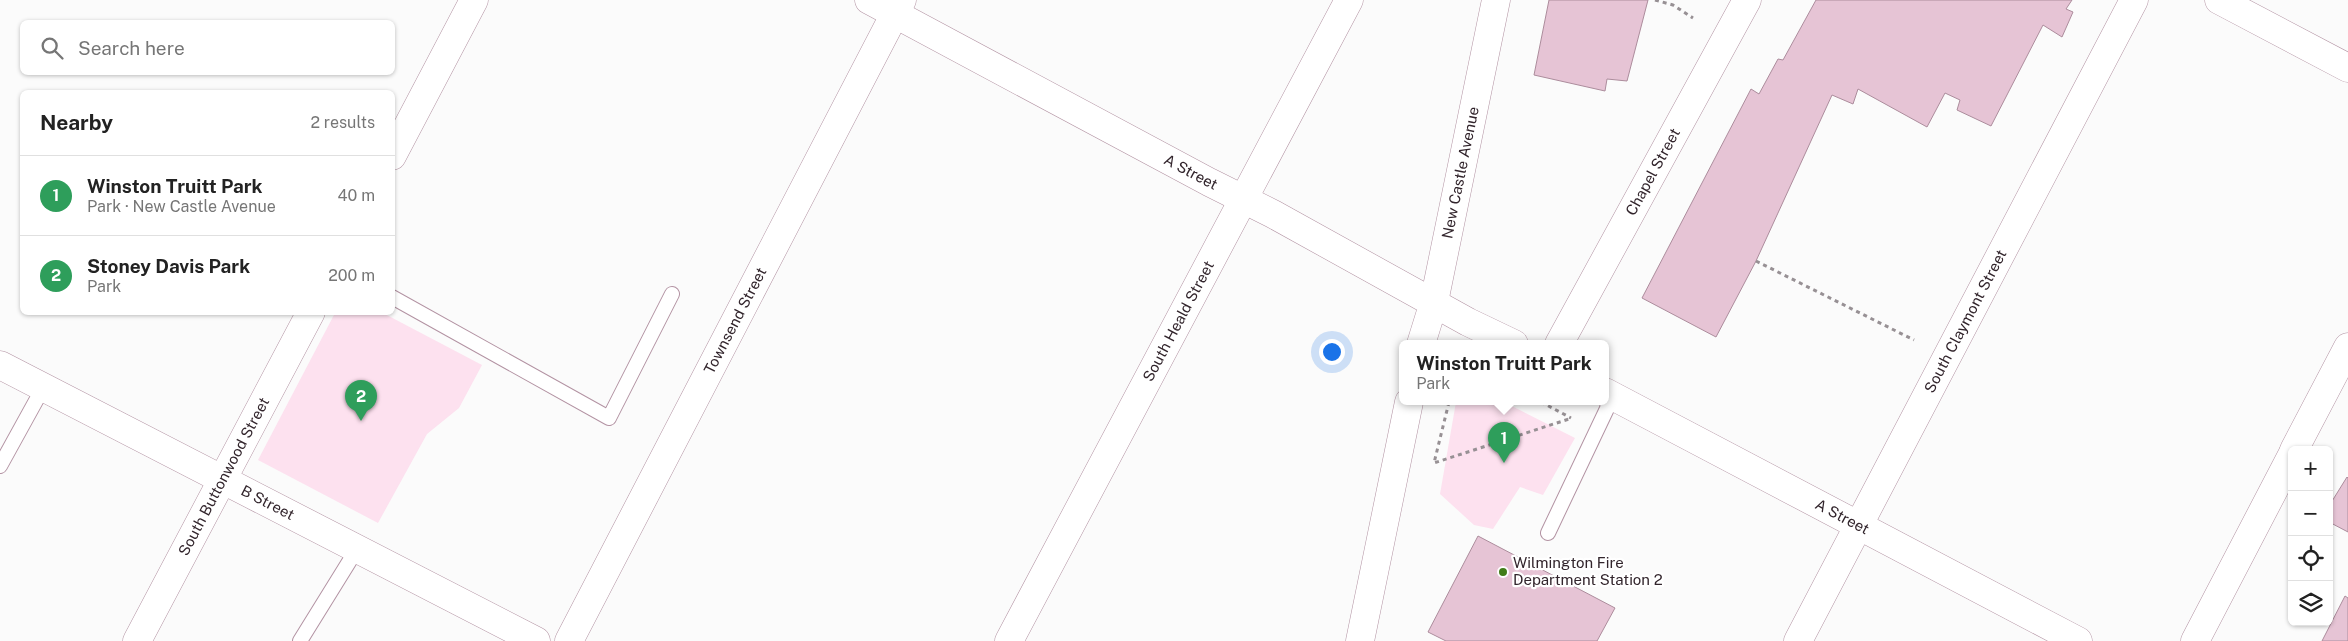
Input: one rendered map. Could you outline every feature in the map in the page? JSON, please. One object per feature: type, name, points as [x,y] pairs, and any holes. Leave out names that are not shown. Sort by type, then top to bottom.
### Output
[{"type":"street","points":[[395,150],[474,0]]},
{"type":"street","name":"A Street","points":[[869,0],[898,7],[1243,200],[1468,322],[1506,340]]},
{"type":"street","name":"South Heald Street","points":[[1009,641],[1349,0]]},
{"type":"street","name":"New Castle Avenue","points":[[1422,340],[1434,302],[1496,0]]},
{"type":"street","name":"Chapel Street","points":[[1561,340],[1747,0]]},
{"type":"street","name":"South Claymont Street","points":[[1798,641],[2134,0]]},
{"type":"street","points":[[2219,0],[2348,68]]},
{"type":"street","name":"Townsend Street","points":[[569,641],[898,7]]},
{"type":"street","name":"South Buttonwood Street","points":[[138,641],[309,315]]},
{"type":"street","points":[[2296,446],[2348,347]]},
{"type":"street","name":"B Street","points":[[0,365],[536,641]]},
{"type":"street","name":"A Street","points":[[1609,394],[2078,641]]},
{"type":"street","points":[[1360,641],[1408,405]]},
{"type":"street","points":[[2195,641],[2288,463]]},
{"type":"lane","points":[[395,299],[609,418],[672,294]]},
{"type":"lane","points":[[0,466],[43,388]]},
{"type":"lane","points":[[1548,533],[1604,405]]},
{"type":"lane","points":[[300,641],[357,549]]},
{"type":"path","points":[[1655,0],[1673,5],[1693,18]]},
{"type":"path","points":[[1756,261],[1914,340]]},
{"type":"path","points":[[1448,405],[1434,463],[1572,418],[1547,405]]},
{"type":"shaded area","points":[[334,315],[387,315],[482,365],[459,408],[427,434],[378,523],[258,460]]},
{"type":"shaded area","points":[[1455,405],[1510,405],[1575,438],[1543,495],[1520,487],[1493,529],[1474,525],[1440,494]]},
{"type":"building","points":[[1549,0],[1648,0],[1627,81],[1607,79],[1605,91],[1534,75]]},
{"type":"building","points":[[1816,0],[2072,0],[2066,9],[2073,12],[2062,37],[2043,25],[1991,126],[1957,110],[1960,100],[1945,93],[1927,127],[1858,89],[1853,104],[1832,95],[1756,261],[1716,337],[1642,298],[1751,89],[1759,94],[1778,59],[1783,60]]},
{"type":"building","points":[[2347,477],[2348,532],[2333,524],[2333,500]]},
{"type":"building","name":"Wilmington Fire Department Station 2","points":[[1478,536],[1615,608],[1597,641],[1446,641],[1428,632]]},
{"type":"building","points":[[2345,596],[2348,598],[2348,641],[2322,641],[2330,626],[2333,626],[2333,619]]},
{"type":"place","name":"Stoney Davis Park","points":[[361,421]]},
{"type":"place","name":"Winston Truitt Park","points":[[1504,463]]},
{"type":"place","name":"Wilmington Fire Department Station 2","points":[[1503,572]]}]
